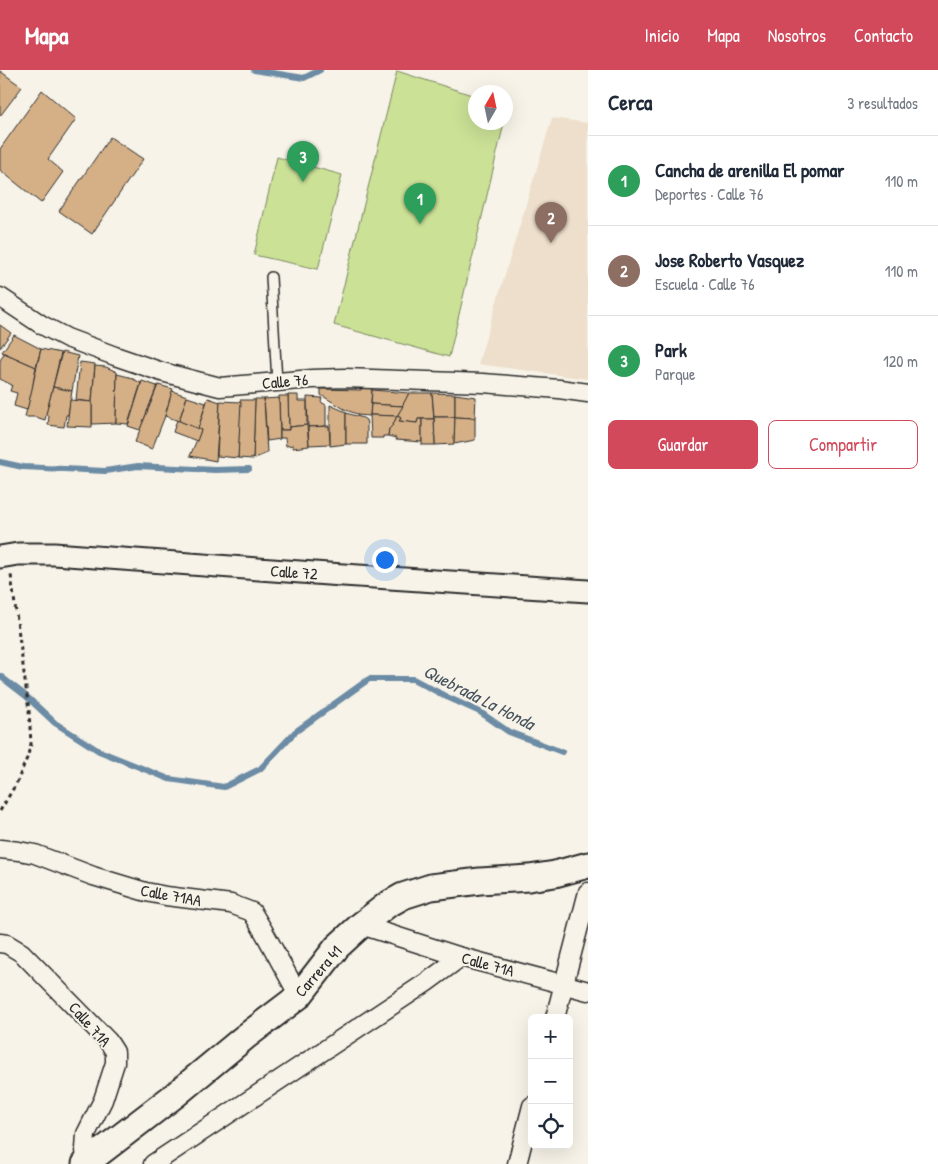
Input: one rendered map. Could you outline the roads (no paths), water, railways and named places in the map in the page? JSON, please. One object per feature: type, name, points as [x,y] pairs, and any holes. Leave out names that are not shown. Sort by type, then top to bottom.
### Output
[{"type":"main road","name":"Carrera 41","points":[[85,1163],[175,1095],[245,1037],[299,996],[337,948],[361,925],[387,905],[403,896],[431,887],[529,878],[588,866]]},
{"type":"street","name":"Calle 76","points":[[0,297],[42,325],[67,338],[162,372],[220,387],[345,378],[454,381],[588,393]]},
{"type":"street","name":"Calle 72","points":[[5,564],[18,554],[54,554],[588,591]]},
{"type":"street","name":"Calle 71AA","points":[[0,849],[35,854],[93,876],[146,892],[231,904],[252,912],[299,996]]},
{"type":"street","points":[[556,1014],[588,892]]},
{"type":"street","name":"Calle 71A","points":[[361,925],[461,957],[588,991]]},
{"type":"street","name":"Calle 71A","points":[[0,942],[22,953],[108,1041],[115,1052],[115,1063],[106,1094],[86,1134],[85,1163]]},
{"type":"street","points":[[153,1164],[427,982],[461,957]]},
{"type":"street","points":[[517,1164],[528,1121]]},
{"type":"lane","points":[[271,277],[277,382]]},
{"type":"waterway","points":[[254,70],[304,78],[320,70]]},
{"type":"waterway","points":[[0,462],[23,467],[105,471],[138,466],[215,470],[249,469]]},
{"type":"waterway","name":"Quebrada La Honda","points":[[0,676],[26,696],[55,723],[99,751],[169,779],[224,787],[260,769],[295,732],[369,679],[413,679],[480,712],[509,732],[562,752]]},
{"type":"place","name":"Park","points":[[303,182]]},
{"type":"place","name":"Cancha de arenilla El pomar","points":[[420,224]]},
{"type":"place","name":"Jose Roberto Vasquez","points":[[551,243]]}]
